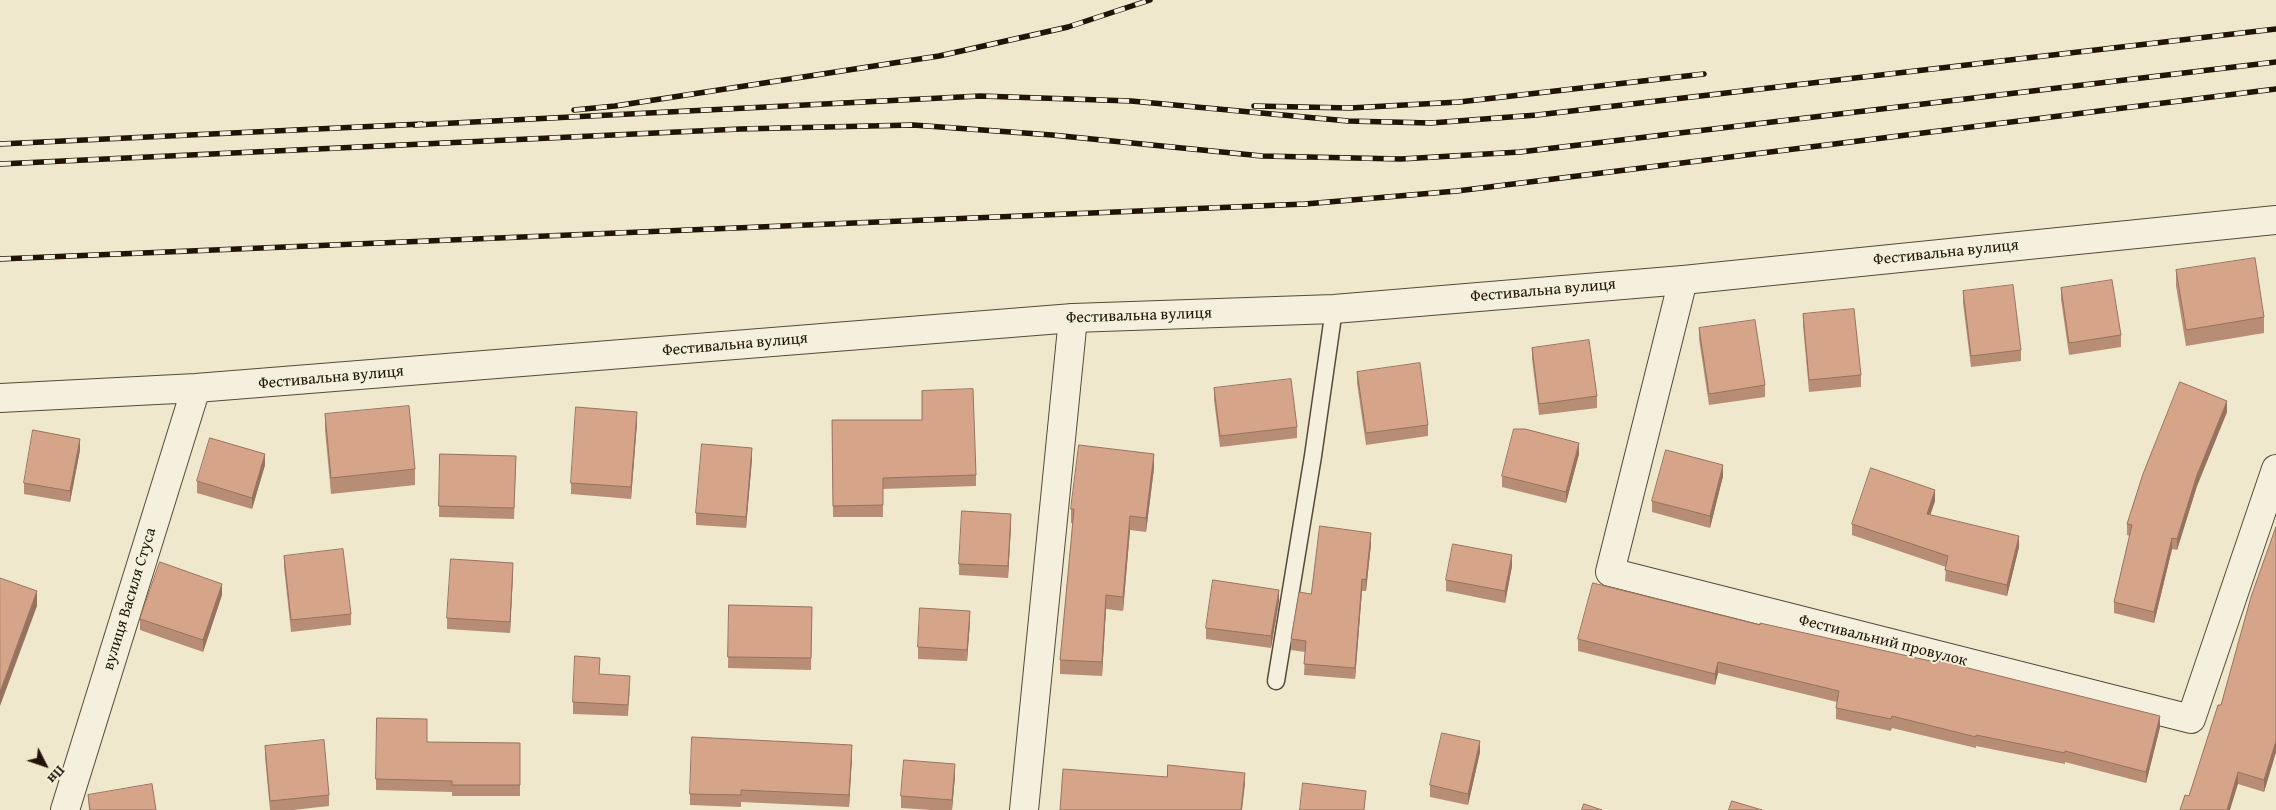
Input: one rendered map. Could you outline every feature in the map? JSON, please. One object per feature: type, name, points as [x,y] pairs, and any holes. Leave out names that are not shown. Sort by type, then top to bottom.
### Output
[{"type":"street","name":"Фестивальна вулиця","points":[[0,398],[196,388],[1073,318],[1334,308],[1683,280],[2276,220]]},
{"type":"street","name":"Фестивальний провулок","points":[[1683,280],[1610,572],[2191,719],[2276,469]]},
{"type":"street","points":[[1024,810],[1073,318]]},
{"type":"street","name":"вулиця Василя Стуса","points":[[65,810],[196,388]]},
{"type":"lane","points":[[1276,681],[1313,456],[1334,308]]},
{"type":"building","points":[[2255,258],[2264,317],[2186,330],[2176,270]]},
{"type":"building","points":[[2112,280],[2121,335],[2069,343],[2061,288]]},
{"type":"building","points":[[2013,285],[2021,350],[1971,356],[1963,291]]},
{"type":"building","points":[[1854,309],[1861,375],[1809,380],[1803,314]]},
{"type":"building","points":[[1755,320],[1765,385],[1709,394],[1699,328]]},
{"type":"building","points":[[1589,340],[1597,396],[1539,404],[1532,348]]},
{"type":"building","points":[[1420,363],[1428,425],[1366,433],[1357,372]]},
{"type":"building","points":[[1291,379],[1297,427],[1220,436],[1214,388]]},
{"type":"building","points":[[2180,382],[2227,401],[2197,475],[2177,539],[2172,538],[2154,612],[2114,602],[2132,525],[2127,524],[2143,474]]},
{"type":"building","points":[[973,389],[976,475],[883,478],[883,505],[833,506],[832,420],[922,420],[922,391]]},
{"type":"building","points":[[409,406],[415,469],[331,478],[325,414]]},
{"type":"building","points":[[576,407],[637,412],[631,487],[571,483]]},
{"type":"building","points":[[1514,429],[1525,429],[1579,443],[1566,492],[1502,476]]},
{"type":"building","points":[[33,430],[80,439],[70,491],[24,483]]},
{"type":"building","points":[[210,438],[265,454],[252,498],[197,481]]},
{"type":"building","points":[[702,444],[752,448],[746,517],[696,513]]},
{"type":"building","points":[[1079,445],[1154,454],[1146,518],[1130,516],[1123,597],[1106,595],[1102,662],[1060,660],[1074,509],[1071,509]]},
{"type":"building","points":[[1666,450],[1723,465],[1710,516],[1652,501]]},
{"type":"building","points":[[440,454],[516,456],[514,508],[439,506]]},
{"type":"building","points":[[1871,468],[1935,490],[1927,514],[2019,536],[2007,585],[1945,570],[1948,556],[1852,524]]},
{"type":"building","points":[[962,511],[1011,514],[1008,566],[959,564]]},
{"type":"building","points":[[1320,526],[1371,533],[1366,580],[1362,579],[1355,668],[1304,664],[1306,641],[1291,639],[1299,592],[1311,594]]},
{"type":"building","points":[[2276,527],[2276,741],[2264,780],[2238,772],[2227,810],[2180,810],[2185,795],[2189,796],[2218,705],[2221,705],[2251,597]]},
{"type":"building","points":[[1453,544],[1512,555],[1505,591],[1446,580]]},
{"type":"building","points":[[343,549],[351,614],[291,620],[284,556]]},
{"type":"building","points":[[451,559],[513,563],[510,622],[447,618]]},
{"type":"building","points":[[160,562],[222,584],[203,640],[140,619]]},
{"type":"building","points":[[0,578],[37,591],[0,692]]},
{"type":"building","points":[[1213,580],[1279,590],[1271,636],[1206,628]]},
{"type":"building","points":[[1593,583],[1760,625],[1760,623],[1935,662],[1936,660],[2160,716],[2146,772],[2065,751],[2065,753],[1976,735],[1976,737],[1892,716],[1891,719],[1836,708],[1839,691],[1718,662],[1715,674],[1578,639]]},
{"type":"building","points":[[729,605],[812,607],[811,658],[728,657]]},
{"type":"building","points":[[920,608],[970,611],[967,650],[918,647]]},
{"type":"building","points":[[575,656],[600,658],[599,674],[630,676],[628,705],[573,702]]},
{"type":"building","points":[[377,718],[427,719],[427,742],[520,743],[520,785],[452,785],[452,781],[376,779]]},
{"type":"building","points":[[1442,733],[1480,741],[1468,794],[1430,785]]},
{"type":"building","points":[[692,737],[852,745],[849,795],[741,790],[741,795],[690,794]]},
{"type":"building","points":[[324,740],[329,795],[270,801],[265,746]]},
{"type":"building","points":[[904,760],[955,764],[952,800],[901,796]]},
{"type":"building","points":[[1168,765],[1245,773],[1241,810],[1060,810],[1063,769],[1167,777]]},
{"type":"building","points":[[1303,783],[1366,791],[1364,810],[1300,810]]},
{"type":"building","points":[[152,784],[156,810],[90,810],[88,795]]},
{"type":"building","points":[[1732,801],[1762,810],[1729,810]]},
{"type":"building","points":[[1584,804],[1602,810],[1582,810]]},
{"type":"railway","points":[[574,110],[615,106],[939,56],[1068,27],[1150,0]]},
{"type":"railway","points":[[415,125],[980,96],[1131,101],[1348,121],[1431,123],[1537,115],[2276,29]]},
{"type":"railway","points":[[0,164],[740,129],[913,125],[1052,135],[1262,156],[1401,159],[1520,152],[2276,62]]},
{"type":"railway","points":[[1254,106],[1350,108],[1459,102],[1704,74]]},
{"type":"railway","points":[[0,259],[1305,204],[1457,191],[2276,89]]},
{"type":"railway","points":[[0,144],[422,124]]}]
